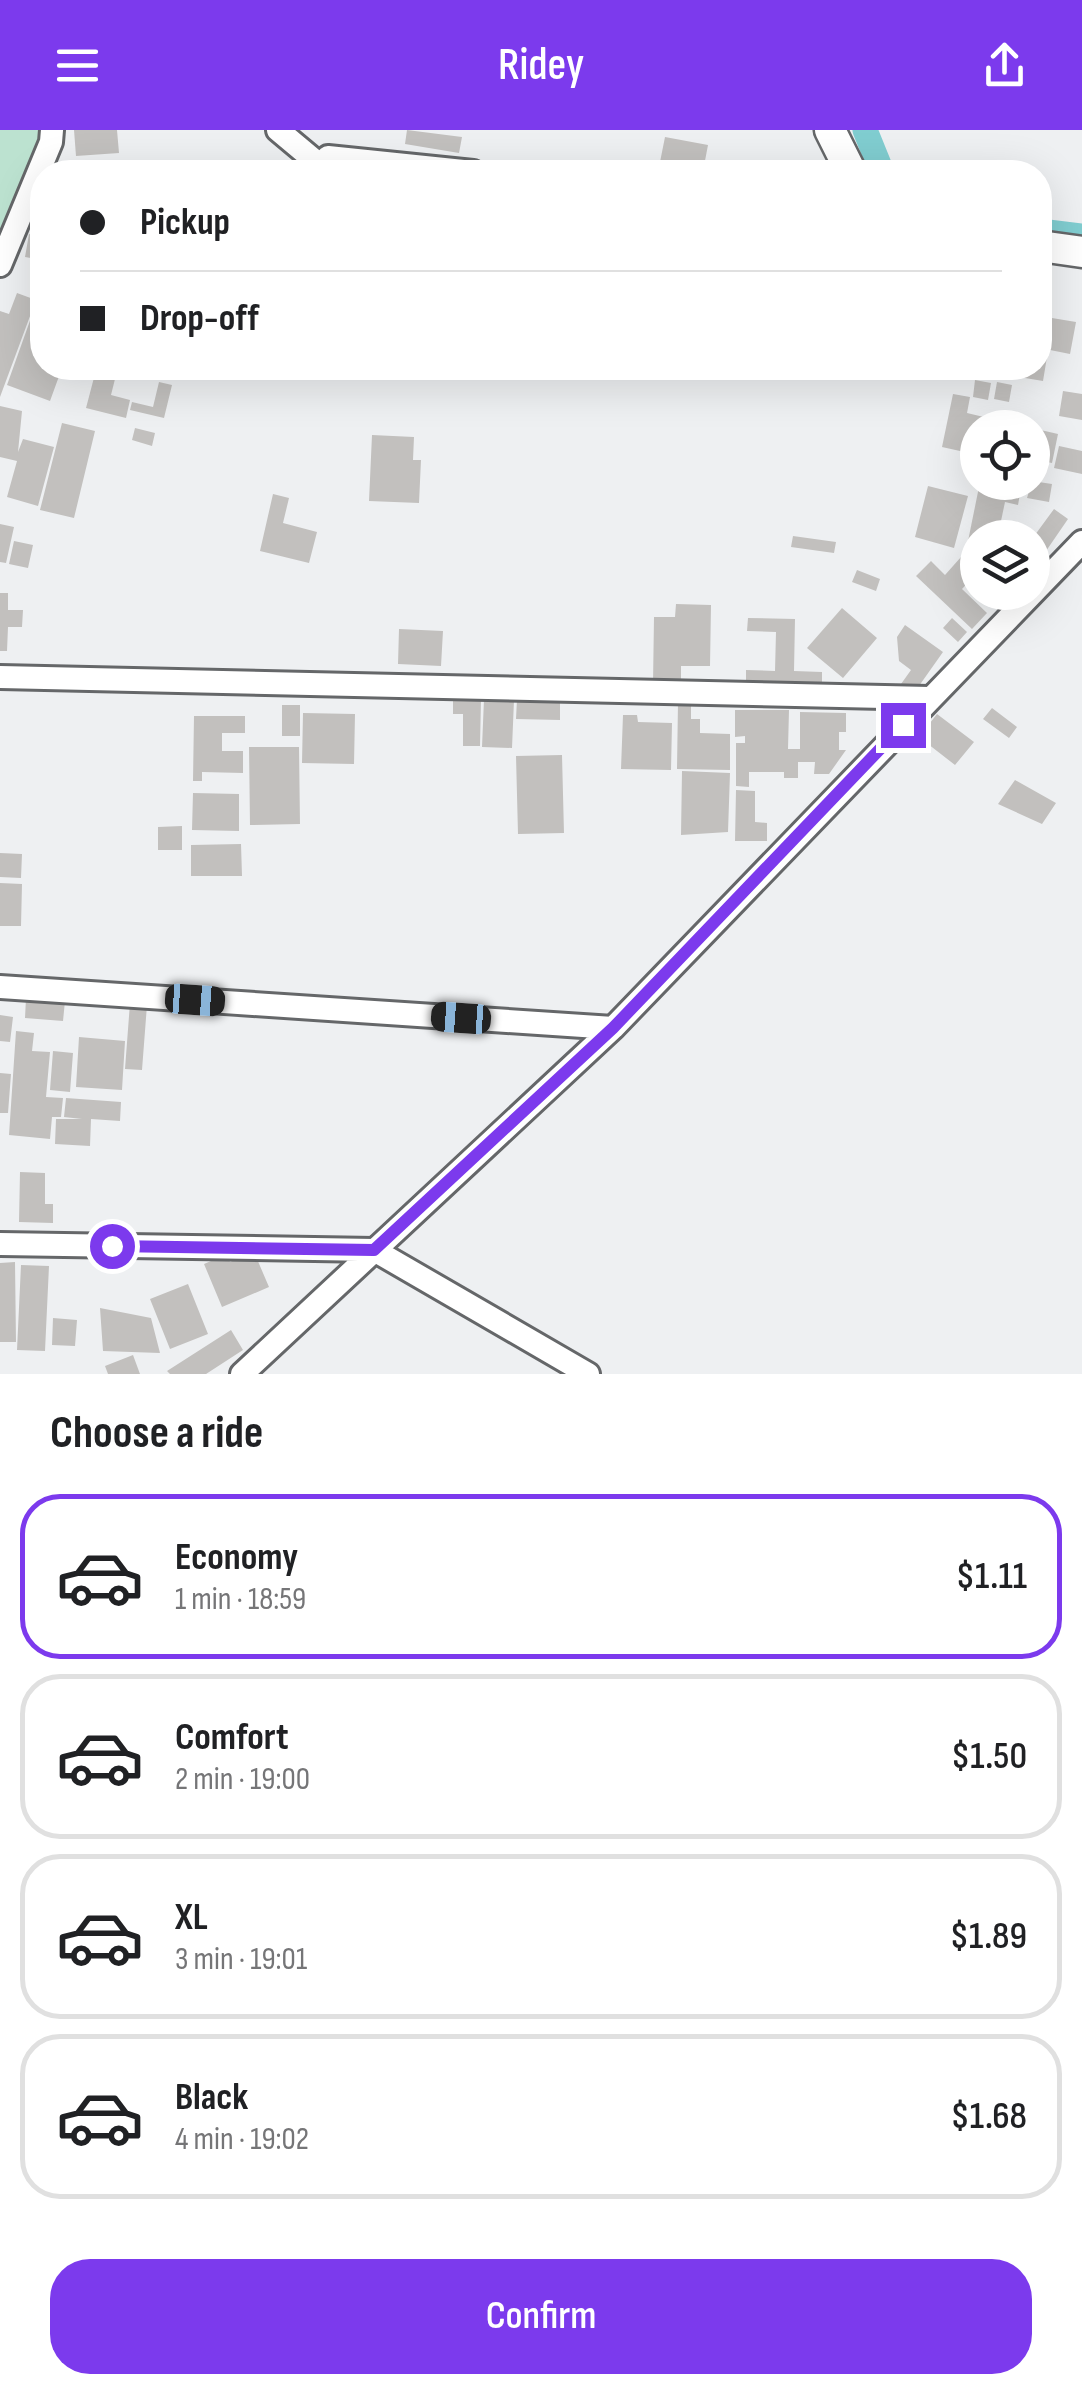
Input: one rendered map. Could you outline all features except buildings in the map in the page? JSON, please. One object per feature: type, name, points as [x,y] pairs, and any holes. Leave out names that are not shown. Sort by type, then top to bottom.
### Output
[{"type":"street","points":[[44,160],[52,130]]},
{"type":"street","points":[[278,130],[314,160]]},
{"type":"street","points":[[830,130],[845,160]]},
{"type":"street","points":[[0,265],[30,194]]},
{"type":"street","points":[[1052,248],[1082,252]]},
{"type":"street","points":[[242,1374],[613,1028],[1082,542]]},
{"type":"street","points":[[0,677],[929,698]]},
{"type":"street","points":[[0,987],[613,1028]]},
{"type":"street","points":[[0,1244],[374,1250],[588,1374]]},
{"type":"green space","points":[[0,130],[52,130],[40,160],[30,160],[30,187],[0,265]]},
{"type":"waterway","points":[[865,130],[877,160]]},
{"type":"waterway","points":[[1052,232],[1082,236]]},
{"type":"route","points":[[112,1246],[374,1250],[613,1028],[903,725]]}]
